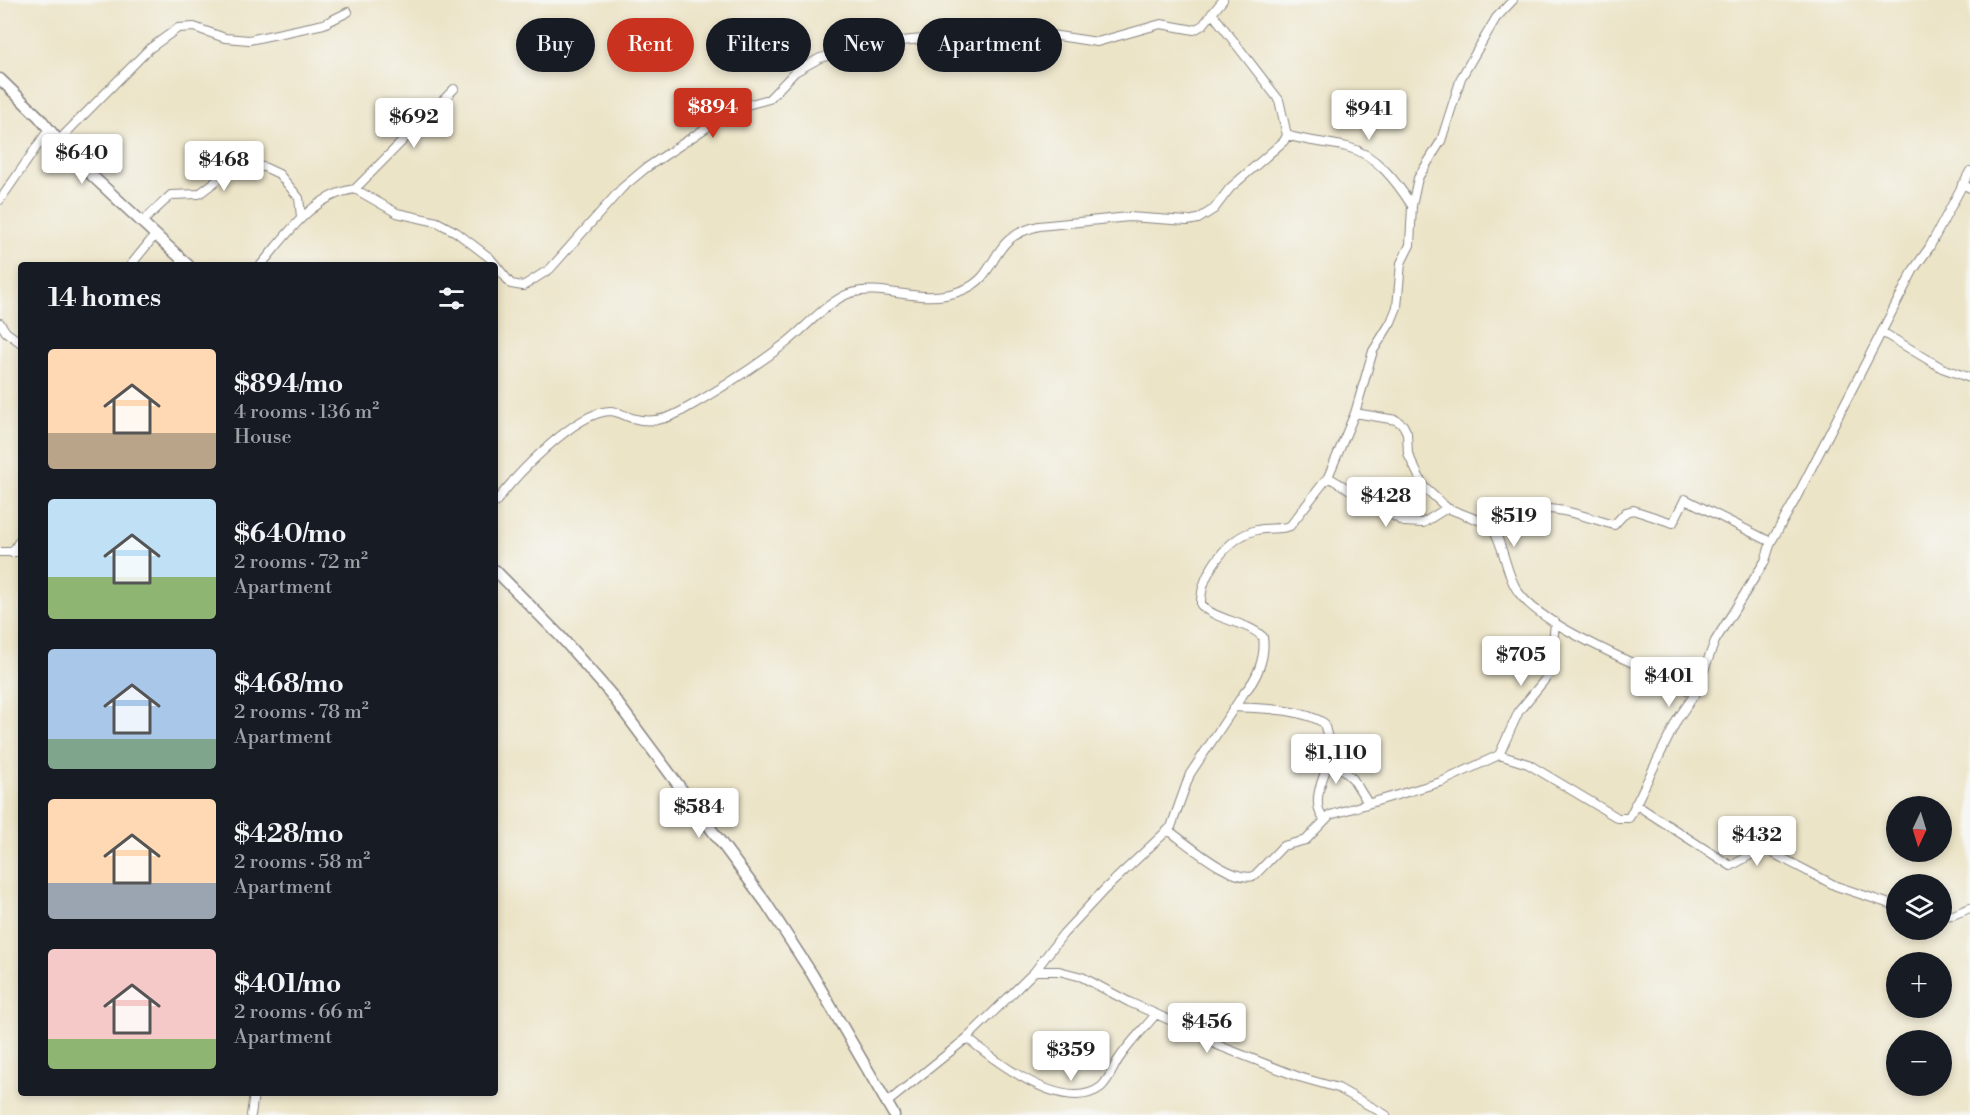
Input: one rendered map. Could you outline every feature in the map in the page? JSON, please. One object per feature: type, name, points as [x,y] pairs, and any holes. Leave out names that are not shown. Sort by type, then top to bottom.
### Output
[{"type":"street","points":[[498,268],[511,284],[523,286],[550,269],[633,178],[736,108],[769,99],[795,72],[820,58],[882,43],[922,39],[993,26],[1097,42],[1161,24],[1194,30],[1203,25],[1223,0]]},
{"type":"street","points":[[498,573],[560,636],[610,693],[766,903],[812,974],[891,1110],[1035,971],[1091,904],[1168,830],[1177,814],[1190,774],[1257,676],[1263,637],[1241,623],[1206,610],[1201,605],[1201,595],[1206,579],[1215,562],[1240,538],[1254,531],[1290,525],[1328,477],[1355,413],[1373,351],[1391,322],[1397,307],[1401,263],[1410,245],[1412,206],[1418,178],[1447,127],[1461,78],[1496,18],[1513,0]]},
{"type":"street","points":[[58,141],[149,49],[178,28],[194,27],[225,38],[249,40],[324,24],[348,12]]},
{"type":"street","points":[[1212,13],[1279,100],[1287,135]]},
{"type":"street","points":[[0,79],[58,141],[141,223],[185,262]]},
{"type":"street","points":[[263,262],[301,217],[341,193],[355,189],[454,89]]},
{"type":"street","points":[[0,200],[49,129]]},
{"type":"street","points":[[1287,135],[1365,153],[1402,190],[1412,206]]},
{"type":"street","points":[[498,500],[537,456],[575,427],[610,411],[634,419],[653,421],[678,412],[775,351],[844,296],[865,292],[932,298],[965,289],[989,270],[1005,241],[1026,229],[1039,226],[1129,217],[1187,221],[1197,219],[1215,209],[1230,188],[1277,147],[1287,135]]},
{"type":"street","points":[[141,223],[171,195],[199,194],[228,172],[246,166],[264,167],[279,174],[299,198],[302,208],[301,217]]},
{"type":"street","points":[[1499,755],[1528,764],[1618,818],[1629,818],[1677,720],[1695,694],[1715,641],[1765,561],[1771,542],[1882,332],[1966,186],[1970,171]]},
{"type":"street","points":[[355,189],[397,213],[437,222],[456,232],[493,262]]},
{"type":"street","points":[[133,262],[156,234]]},
{"type":"street","points":[[0,323],[6,332],[18,341]]},
{"type":"street","points":[[1882,332],[1942,368],[1970,378]]},
{"type":"street","points":[[1355,413],[1396,420],[1403,425],[1407,434],[1408,454],[1424,487],[1447,508],[1488,522],[1494,529],[1517,591],[1555,622],[1695,694]]},
{"type":"street","points":[[1328,477],[1404,522],[1423,523],[1447,508]]},
{"type":"street","points":[[1488,522],[1524,511],[1538,510],[1580,513],[1614,525],[1626,512],[1633,510],[1673,523],[1684,500],[1771,542]]},
{"type":"street","points":[[0,552],[16,552]]},
{"type":"street","points":[[1168,830],[1233,875],[1248,878],[1254,876],[1283,846],[1310,837],[1324,819],[1368,803],[1441,782],[1499,755],[1519,711],[1547,677],[1551,667],[1555,622]]},
{"type":"street","points":[[1235,707],[1315,718],[1328,729],[1332,754],[1338,766],[1353,779],[1368,803]]},
{"type":"street","points":[[1324,819],[1318,810],[1317,801],[1332,754]]},
{"type":"street","points":[[1635,804],[1731,866],[1763,848],[1836,886],[1886,903]]},
{"type":"street","points":[[1952,915],[1970,908]]},
{"type":"street","points":[[1035,971],[1059,971],[1082,977],[1243,1056],[1299,1077],[1338,1088],[1386,1115]]},
{"type":"street","points":[[967,1038],[1009,1070],[1057,1092],[1077,1096],[1101,1087],[1119,1059],[1156,1014]]},
{"type":"street","points":[[251,1115],[254,1096]]}]
